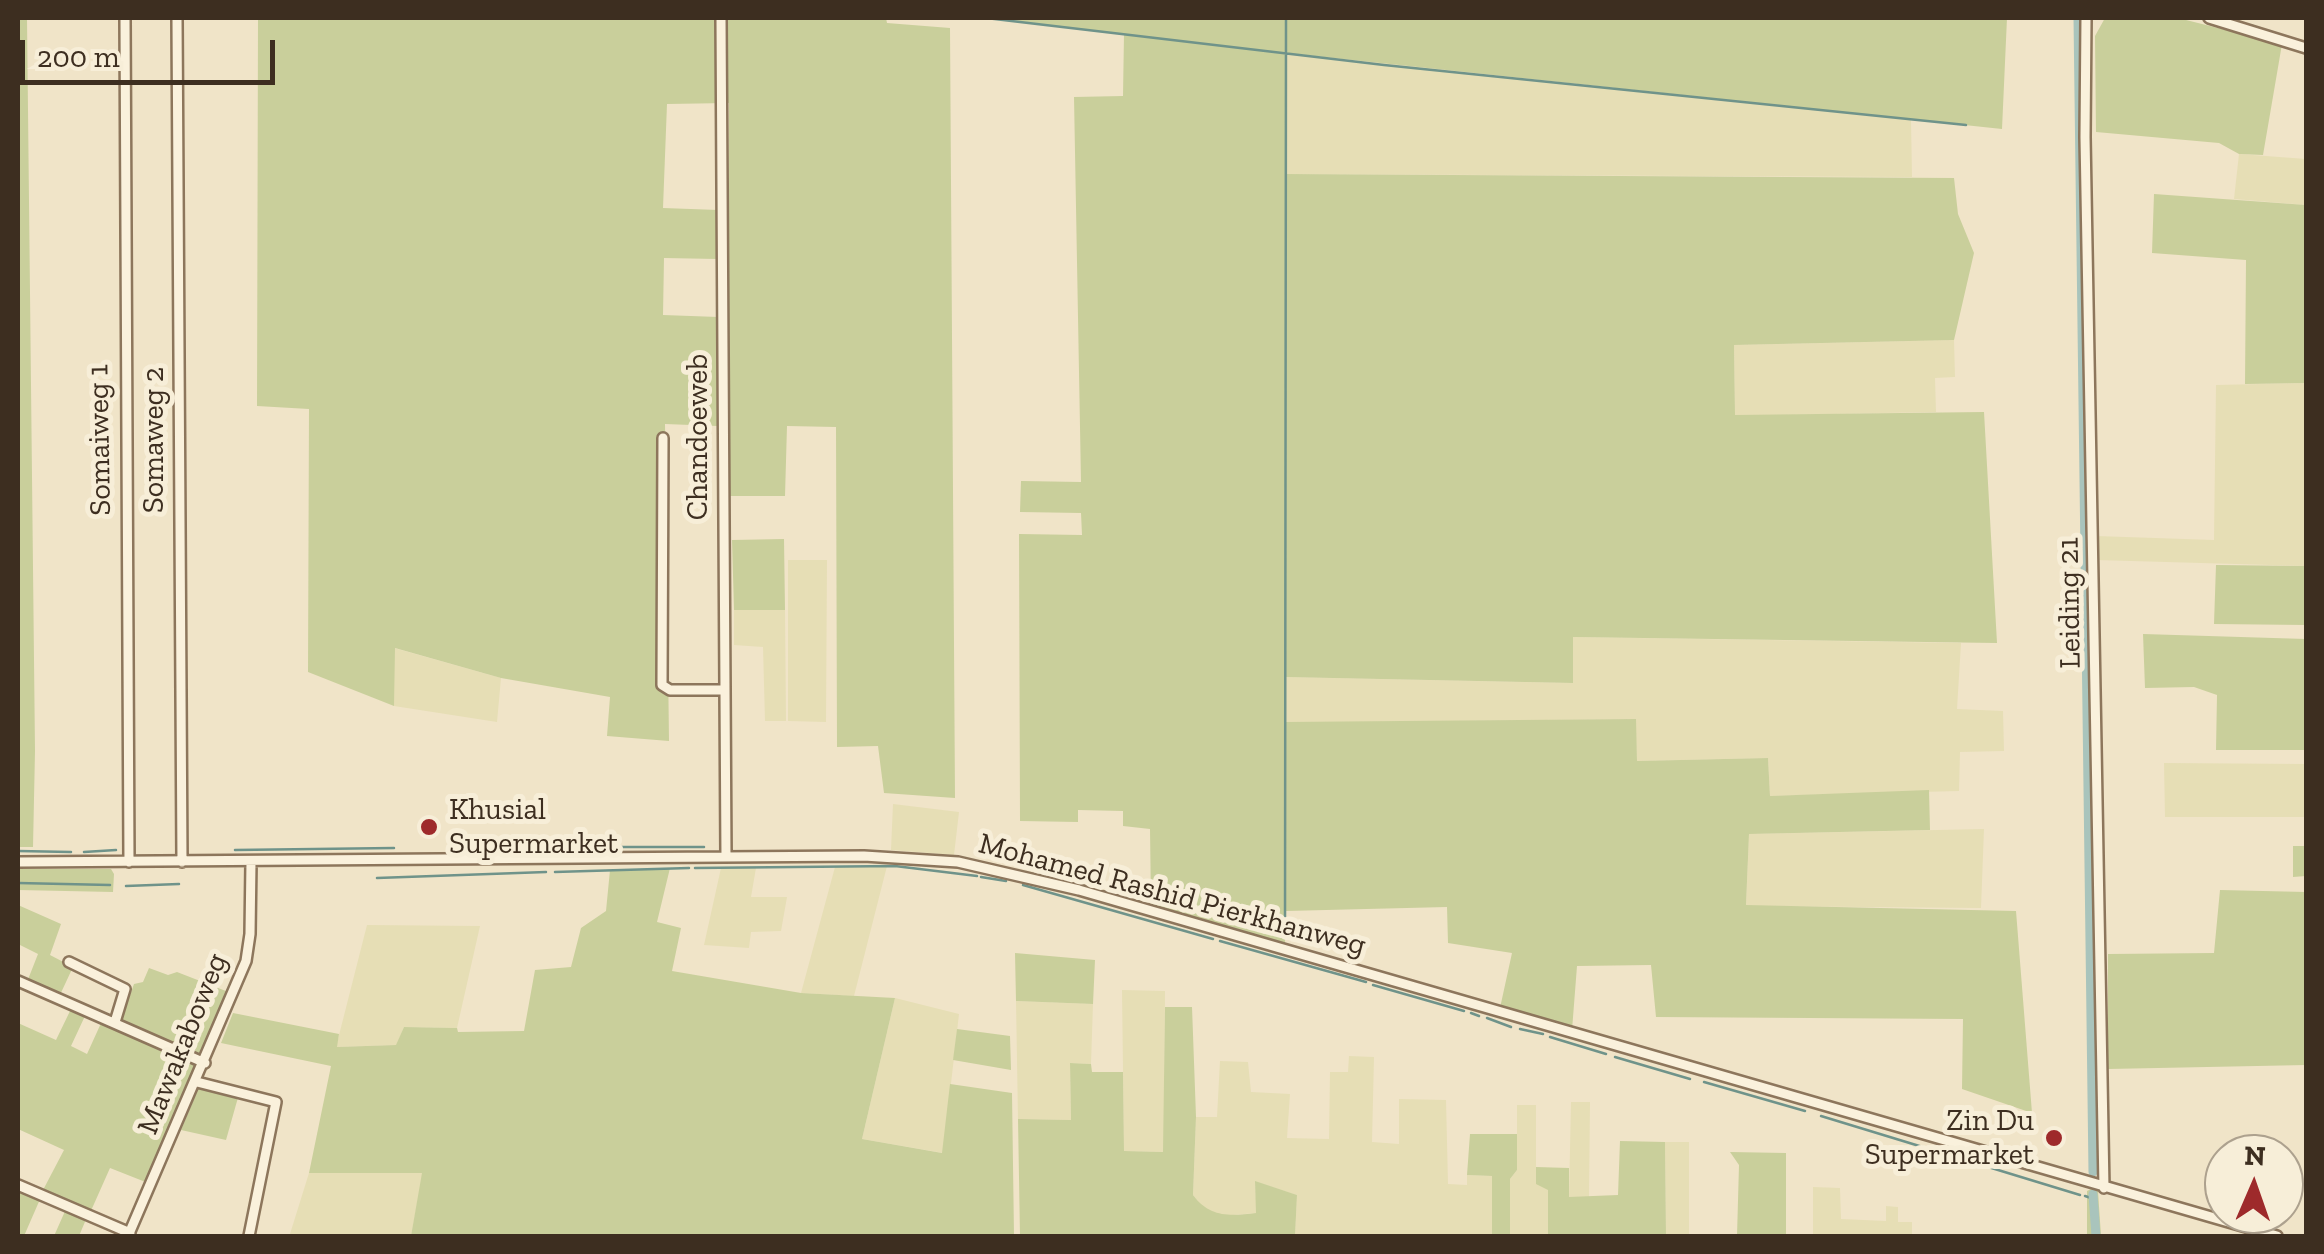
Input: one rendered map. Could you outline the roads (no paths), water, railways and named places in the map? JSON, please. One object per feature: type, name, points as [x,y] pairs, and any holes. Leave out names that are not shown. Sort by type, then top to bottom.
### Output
[{"type":"street","name":"Somaiweg 1","points":[[125,18],[129,862]]},
{"type":"street","name":"Somaweg 2","points":[[177,18],[182,862]]},
{"type":"street","name":"Chandoeweb","points":[[721,18],[726,857]]},
{"type":"street","name":"Leiding 21","points":[[2086,18],[2104,1188]]},
{"type":"street","points":[[2209,18],[2306,48]]},
{"type":"street","points":[[663,438],[662,685],[670,690],[723,690]]},
{"type":"street","name":"Mohamed Rashid Pierkhanweg","points":[[18,862],[893,856],[958,862],[1014,873],[2277,1236]]},
{"type":"street","name":"Mawakaboweg","points":[[129,1235],[246,961],[251,862]]},
{"type":"street","points":[[69,962],[124,989],[115,1022]]},
{"type":"street","points":[[18,982],[205,1063]]},
{"type":"street","points":[[196,1082],[276,1102],[250,1236]]},
{"type":"street","points":[[18,1184],[129,1235]]},
{"type":"waterway","points":[[986,18],[1384,65],[1966,125]]},
{"type":"waterway","points":[[1285,919],[1286,18]]},
{"type":"waterway","points":[[2078,18],[2093,1172]]},
{"type":"waterway","points":[[613,847],[704,847]]},
{"type":"waterway","points":[[235,850],[394,848]]},
{"type":"waterway","points":[[453,848],[604,848]]},
{"type":"waterway","points":[[84,852],[116,850]]},
{"type":"waterway","points":[[18,851],[71,852]]},
{"type":"waterway","points":[[695,868],[895,866],[977,876]]},
{"type":"waterway","points":[[555,872],[689,868]]},
{"type":"waterway","points":[[377,878],[546,872]]},
{"type":"waterway","points":[[981,877],[1006,881]]},
{"type":"waterway","points":[[18,883],[110,885]]},
{"type":"waterway","points":[[126,886],[179,884]]},
{"type":"waterway","points":[[1023,885],[1213,939]]},
{"type":"waterway","points":[[1220,941],[1366,982]]},
{"type":"waterway","points":[[1373,985],[1464,1011]]},
{"type":"waterway","points":[[1471,1013],[1479,1016]]},
{"type":"waterway","points":[[1487,1018],[1511,1027]]},
{"type":"waterway","points":[[1520,1029],[1543,1034]]},
{"type":"waterway","points":[[1550,1037],[1606,1054]]},
{"type":"waterway","points":[[1615,1057],[1690,1079]]},
{"type":"waterway","points":[[1704,1082],[1805,1111]]},
{"type":"waterway","points":[[1821,1116],[2080,1195]]},
{"type":"waterway","points":[[2093,1194],[2096,1236]]},
{"type":"waterway","points":[[2085,1196],[2094,1199]]},
{"type":"place","name":"Khusial Supermarket","points":[[429,827]]},
{"type":"place","name":"Zin Du Supermarket","points":[[2054,1138]]}]
